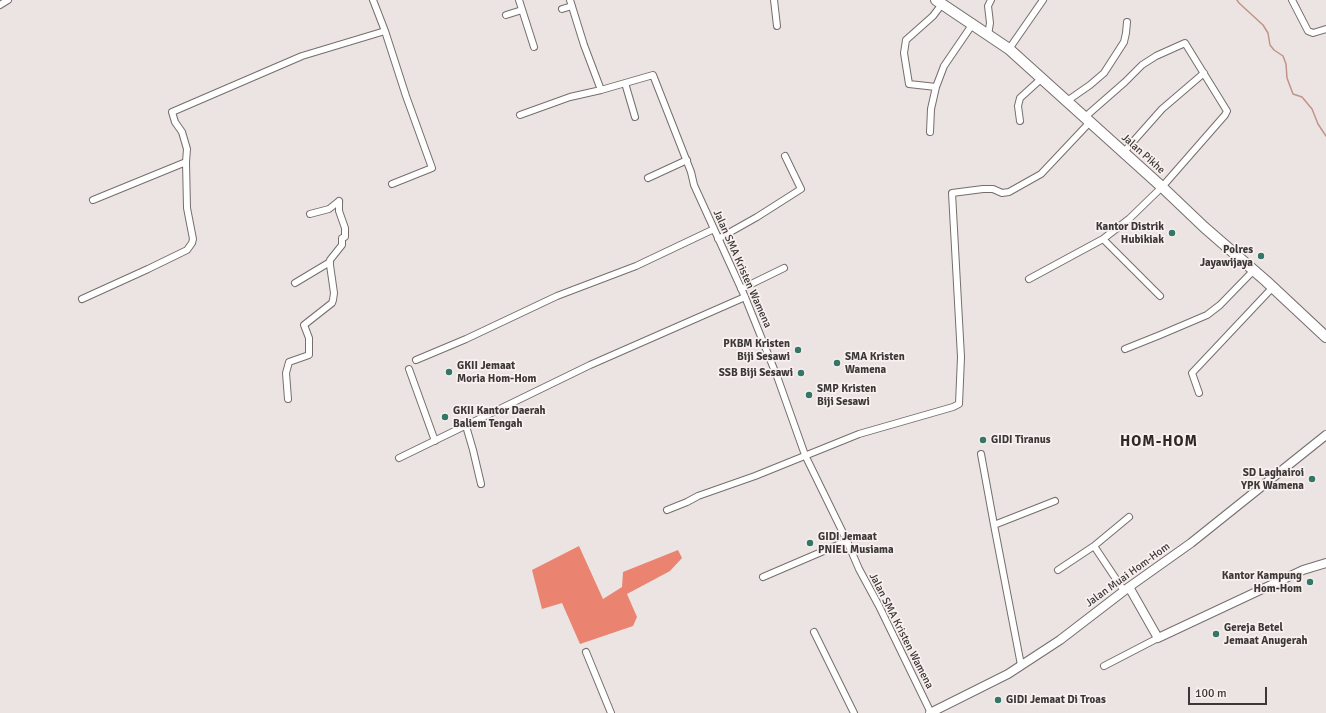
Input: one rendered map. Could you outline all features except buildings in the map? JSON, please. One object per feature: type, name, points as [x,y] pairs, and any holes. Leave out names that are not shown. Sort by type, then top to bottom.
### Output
[{"type":"highway","name":"Jalan Pikhe","points":[[939,2],[1009,49],[1209,231],[1273,287],[1326,337]]},
{"type":"street","points":[[0,5],[8,0]]},
{"type":"street","points":[[373,0],[432,168],[392,184]]},
{"type":"street","points":[[519,0],[534,46]]},
{"type":"street","points":[[774,0],[777,26]]},
{"type":"street","points":[[988,36],[990,23],[988,6],[991,0]]},
{"type":"street","points":[[1009,49],[1043,0]]},
{"type":"street","points":[[1292,0],[1308,31],[1313,33],[1326,29]]},
{"type":"street","points":[[936,87],[909,84],[904,53],[906,40],[930,19],[939,2]]},
{"type":"street","points":[[562,9],[571,3],[584,45],[601,90]]},
{"type":"street","points":[[506,15],[522,10]]},
{"type":"street","points":[[1067,101],[1104,73],[1124,42],[1127,22]]},
{"type":"street","points":[[930,132],[931,109],[936,87],[944,66],[972,25]]},
{"type":"street","points":[[82,299],[148,269],[187,250],[191,246],[193,239],[187,208],[187,148],[182,132],[175,122],[172,112],[302,56],[385,31]]},
{"type":"street","points":[[667,510],[698,496],[754,476],[859,434],[960,404],[961,357],[952,194],[983,189],[992,189],[1002,193],[1009,192],[1041,174],[1087,120],[1142,65],[1156,56],[1185,43],[1226,112],[1225,115],[1162,187],[1129,219],[1104,239],[1029,280]]},
{"type":"street","points":[[1123,153],[1162,109],[1204,73]]},
{"type":"street","name":"Jalan SMA Kristen Wamena","points":[[520,115],[570,97],[653,75],[687,160],[694,185],[745,297],[778,379],[806,455],[859,569],[879,606],[931,713]]},
{"type":"street","points":[[1020,122],[1018,106],[1020,98],[1042,78]]},
{"type":"street","points":[[625,83],[635,117]]},
{"type":"street","points":[[718,239],[757,217],[801,189],[785,156]]},
{"type":"street","points":[[648,178],[687,160]]},
{"type":"street","points":[[93,200],[186,162]]},
{"type":"street","points":[[288,399],[286,373],[289,362],[308,355],[309,338],[304,325],[334,300],[330,262],[333,254],[342,245],[342,238],[345,237],[344,228],[338,211],[339,201],[329,209],[310,214]]},
{"type":"street","points":[[416,360],[466,339],[557,296],[636,266],[714,229]]},
{"type":"street","points":[[1104,239],[1160,296]]},
{"type":"street","points":[[295,283],[330,262]]},
{"type":"street","points":[[741,289],[784,268]]},
{"type":"street","points":[[1125,349],[1207,315],[1220,305],[1254,270]]},
{"type":"street","points":[[1199,393],[1192,373],[1273,287]]},
{"type":"street","points":[[399,458],[590,365],[745,297]]},
{"type":"street","points":[[409,369],[435,441]]},
{"type":"street","points":[[466,426],[481,484]]},
{"type":"street","name":"Jalan Muai Hom-Hom","points":[[931,713],[1008,674],[1060,640],[1126,589],[1191,543],[1326,435]]},
{"type":"street","points":[[981,454],[1021,665]]},
{"type":"street","points":[[994,525],[1055,501]]},
{"type":"street","points":[[1058,570],[1094,546],[1129,517]]},
{"type":"street","points":[[763,577],[847,541]]},
{"type":"street","points":[[1094,546],[1126,589],[1158,638]]},
{"type":"street","points":[[1104,666],[1158,638],[1303,570],[1326,563]]},
{"type":"street","points":[[814,632],[854,713]]},
{"type":"street","points":[[586,652],[611,713]]},
{"type":"shaded area","points":[[579,546],[603,599],[622,587],[623,572],[678,550],[682,558],[670,571],[627,594],[637,617],[633,626],[580,644],[562,603],[542,609],[532,570]]},
{"type":"waterway","points":[[1237,0],[1263,25],[1268,33],[1270,45],[1274,50],[1283,56],[1286,64],[1287,78],[1293,94],[1302,97],[1312,109],[1318,124],[1326,136]]},
{"type":"place","name":"Kantor Distrik Hubikiak","points":[[1172,233]]},
{"type":"place","name":"Polres Jayawijaya","points":[[1261,256]]},
{"type":"place","name":"PKBM Kristen Biji Sesawi","points":[[798,350]]},
{"type":"place","name":"SMA Kristen Wamena","points":[[837,363]]},
{"type":"place","name":"GKII Jemaat Moria Hom-Hom","points":[[449,372]]},
{"type":"place","name":"SSB Biji Sesawi","points":[[801,373]]},
{"type":"place","name":"SMP Kristen Biji Sesawi","points":[[809,395]]},
{"type":"place","name":"GKII Kantor Daerah Baliem Tengah","points":[[445,417]]},
{"type":"place","name":"GIDI Tiranus","points":[[983,440]]},
{"type":"place","name":"SD Laghairoi YPK Wamena","points":[[1312,479]]},
{"type":"place","name":"GIDI Jemaat PNIEL Musiama","points":[[810,543]]},
{"type":"place","name":"Kantor Kampung Hom-Hom","points":[[1310,582]]},
{"type":"place","name":"Gereja Betel Jemaat Anugerah","points":[[1216,634]]},
{"type":"place","name":"GIDI Jemaat Di Troas","points":[[998,700]]},
{"type":"district","name":"HOM-HOM","points":[[1159,442]]}]
